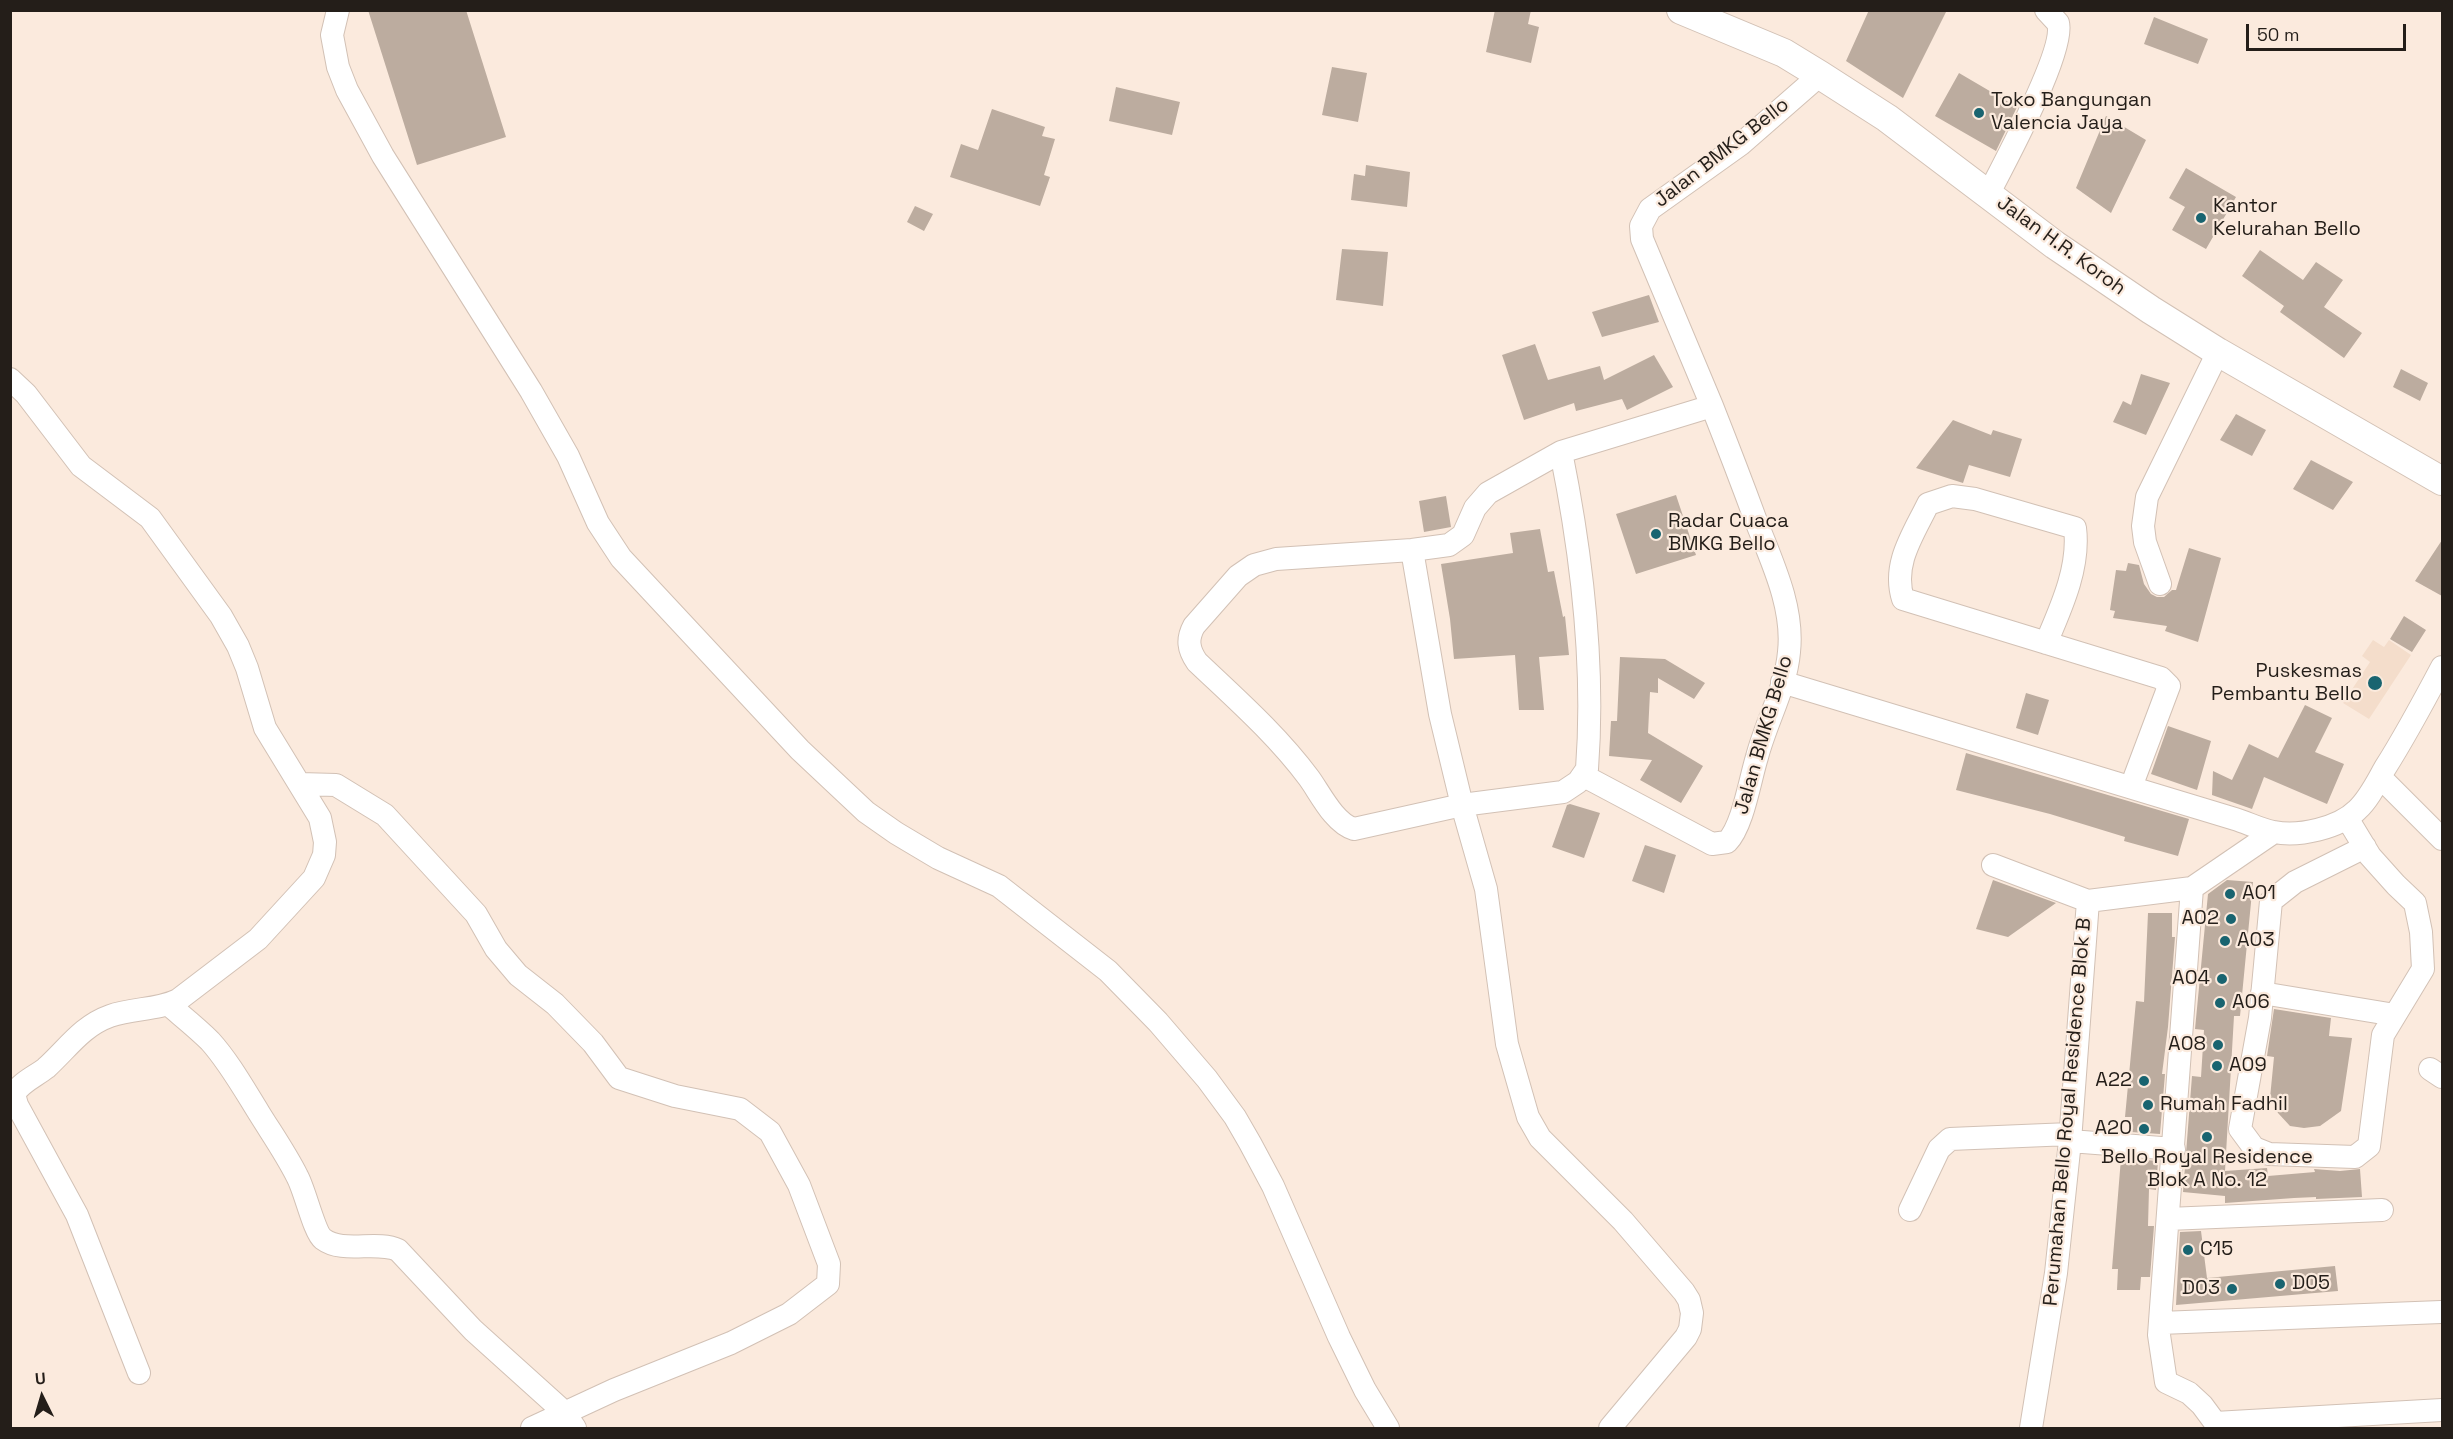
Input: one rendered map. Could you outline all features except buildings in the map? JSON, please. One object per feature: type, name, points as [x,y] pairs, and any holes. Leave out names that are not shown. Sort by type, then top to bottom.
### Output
[{"type":"main road","name":"Jalan H.R. Koroh","points":[[1681,10],[1784,53],[1820,75],[1887,118],[2055,245],[2218,352],[2442,481]]},
{"type":"street","points":[[338,10],[332,29],[333,48],[340,76],[347,90],[383,156],[531,391],[568,456],[598,523],[621,558],[800,750],[866,812],[938,858],[999,886],[1108,971],[1158,1022],[1207,1079],[1251,1143],[1273,1186],[1339,1337],[1388,1428]]},
{"type":"street","points":[[1989,193],[2036,100],[2055,50],[2059,27],[2049,11]]},
{"type":"street","name":"Jalan BMKG Bello","points":[[1584,776],[1712,844],[1727,842],[1738,822],[1790,653],[1788,609],[1712,406],[1642,239],[1641,226],[1650,209],[1741,144],[1820,75]]},
{"type":"street","points":[[2160,584],[2145,542],[2143,526],[2147,497],[2218,352]]},
{"type":"street","points":[[10,379],[26,394],[81,466],[150,518],[221,616],[238,646],[265,728],[320,818],[325,842],[321,865],[314,878],[258,939],[169,1005],[127,1011],[93,1023],[75,1037],[46,1068],[14,1094],[16,1105],[77,1215],[139,1372]]},
{"type":"street","points":[[1561,452],[1578,557],[1590,669],[1588,756],[1584,776],[1563,792],[1462,806],[1367,827],[1350,828],[1330,808],[1302,768],[1260,721],[1197,662],[1189,644],[1194,626],[1238,576],[1254,565],[1276,559],[1323,554],[1412,550],[1449,545],[1463,535],[1475,508],[1488,493],[1561,452],[1712,406]]},
{"type":"street","points":[[2046,643],[2066,597],[2077,543],[2075,528],[1975,500],[1952,496],[1928,504],[1901,561],[1898,583],[1903,599],[2046,643],[2161,678],[2169,686],[2131,787]]},
{"type":"street","points":[[1412,550],[1440,714],[1462,806],[1486,889],[1507,1044],[1528,1117],[1540,1138],[1623,1221],[1684,1292],[1692,1307],[1690,1329],[1686,1337],[1610,1428]]},
{"type":"street","points":[[1782,682],[2274,832],[2308,832],[2348,818],[2367,799],[2442,667]]},
{"type":"street","points":[[2380,777],[2442,839]]},
{"type":"street","points":[[300,784],[336,785],[385,815],[476,914],[496,949],[518,975],[555,1004],[593,1043],[619,1078],[675,1096],[740,1109],[770,1132],[799,1185],[829,1264],[828,1284],[789,1314],[731,1343],[614,1390],[570,1420],[532,1428]]},
{"type":"street","points":[[2348,818],[2365,847],[2396,885],[2415,903],[2421,932],[2423,969],[2383,1035],[2370,1146],[2355,1157],[2269,1154],[2254,1148],[2240,1129],[2260,1018],[2271,901],[2295,882],[2365,847]]},
{"type":"street","points":[[1994,866],[2088,901],[2192,888],[2274,832]]},
{"type":"street","points":[[2192,888],[2160,1323],[2166,1382],[2189,1393],[2202,1405],[2217,1426],[2442,1410]]},
{"type":"street","name":"Perumahan Bello Royal Residence Blok B","points":[[2031,1428],[2056,1273],[2070,1138],[2088,901]]},
{"type":"street","points":[[2262,993],[2395,1016]]},
{"type":"street","points":[[169,1005],[212,1043],[241,1084],[297,1175],[311,1210],[315,1229],[321,1238],[337,1244],[388,1246],[398,1251],[473,1330],[570,1420]]},
{"type":"street","points":[[1910,1210],[1939,1149],[1950,1139],[2070,1138],[2174,1149]]},
{"type":"street","points":[[2168,1219],[2382,1210]]},
{"type":"street","points":[[2160,1323],[2441,1312]]},
{"type":"shaded area","name":"Puskesmas Pembantu Bello","points":[[2373,640],[2384,647],[2389,640],[2411,655],[2369,719],[2343,703],[2370,662],[2362,656]]},
{"type":"place","name":"Toko Bangungan Valencia Jaya","points":[[1979,113]]},
{"type":"place","name":"Kantor Kelurahan Bello","points":[[2201,218]]},
{"type":"place","name":"Radar Cuaca BMKG Bello","points":[[1656,534]]},
{"type":"place","name":"Puskesmas Pembantu Bello","points":[[2375,683]]},
{"type":"place","name":"A01","points":[[2230,894]]},
{"type":"place","name":"A02","points":[[2231,919]]},
{"type":"place","name":"A03","points":[[2225,941]]},
{"type":"place","name":"A04","points":[[2222,979]]},
{"type":"place","name":"A06","points":[[2220,1003]]},
{"type":"place","name":"A08","points":[[2218,1045]]},
{"type":"place","name":"A09","points":[[2217,1066]]},
{"type":"place","name":"A22","points":[[2144,1081]]},
{"type":"place","name":"Rumah Fadhil","points":[[2148,1105]]},
{"type":"place","name":"A20","points":[[2144,1129]]},
{"type":"place","name":"Bello Royal Residence Blok A No. 12","points":[[2207,1137]]},
{"type":"place","name":"C15","points":[[2188,1250]]},
{"type":"place","name":"D05","points":[[2280,1284]]},
{"type":"place","name":"D03","points":[[2232,1289]]}]
